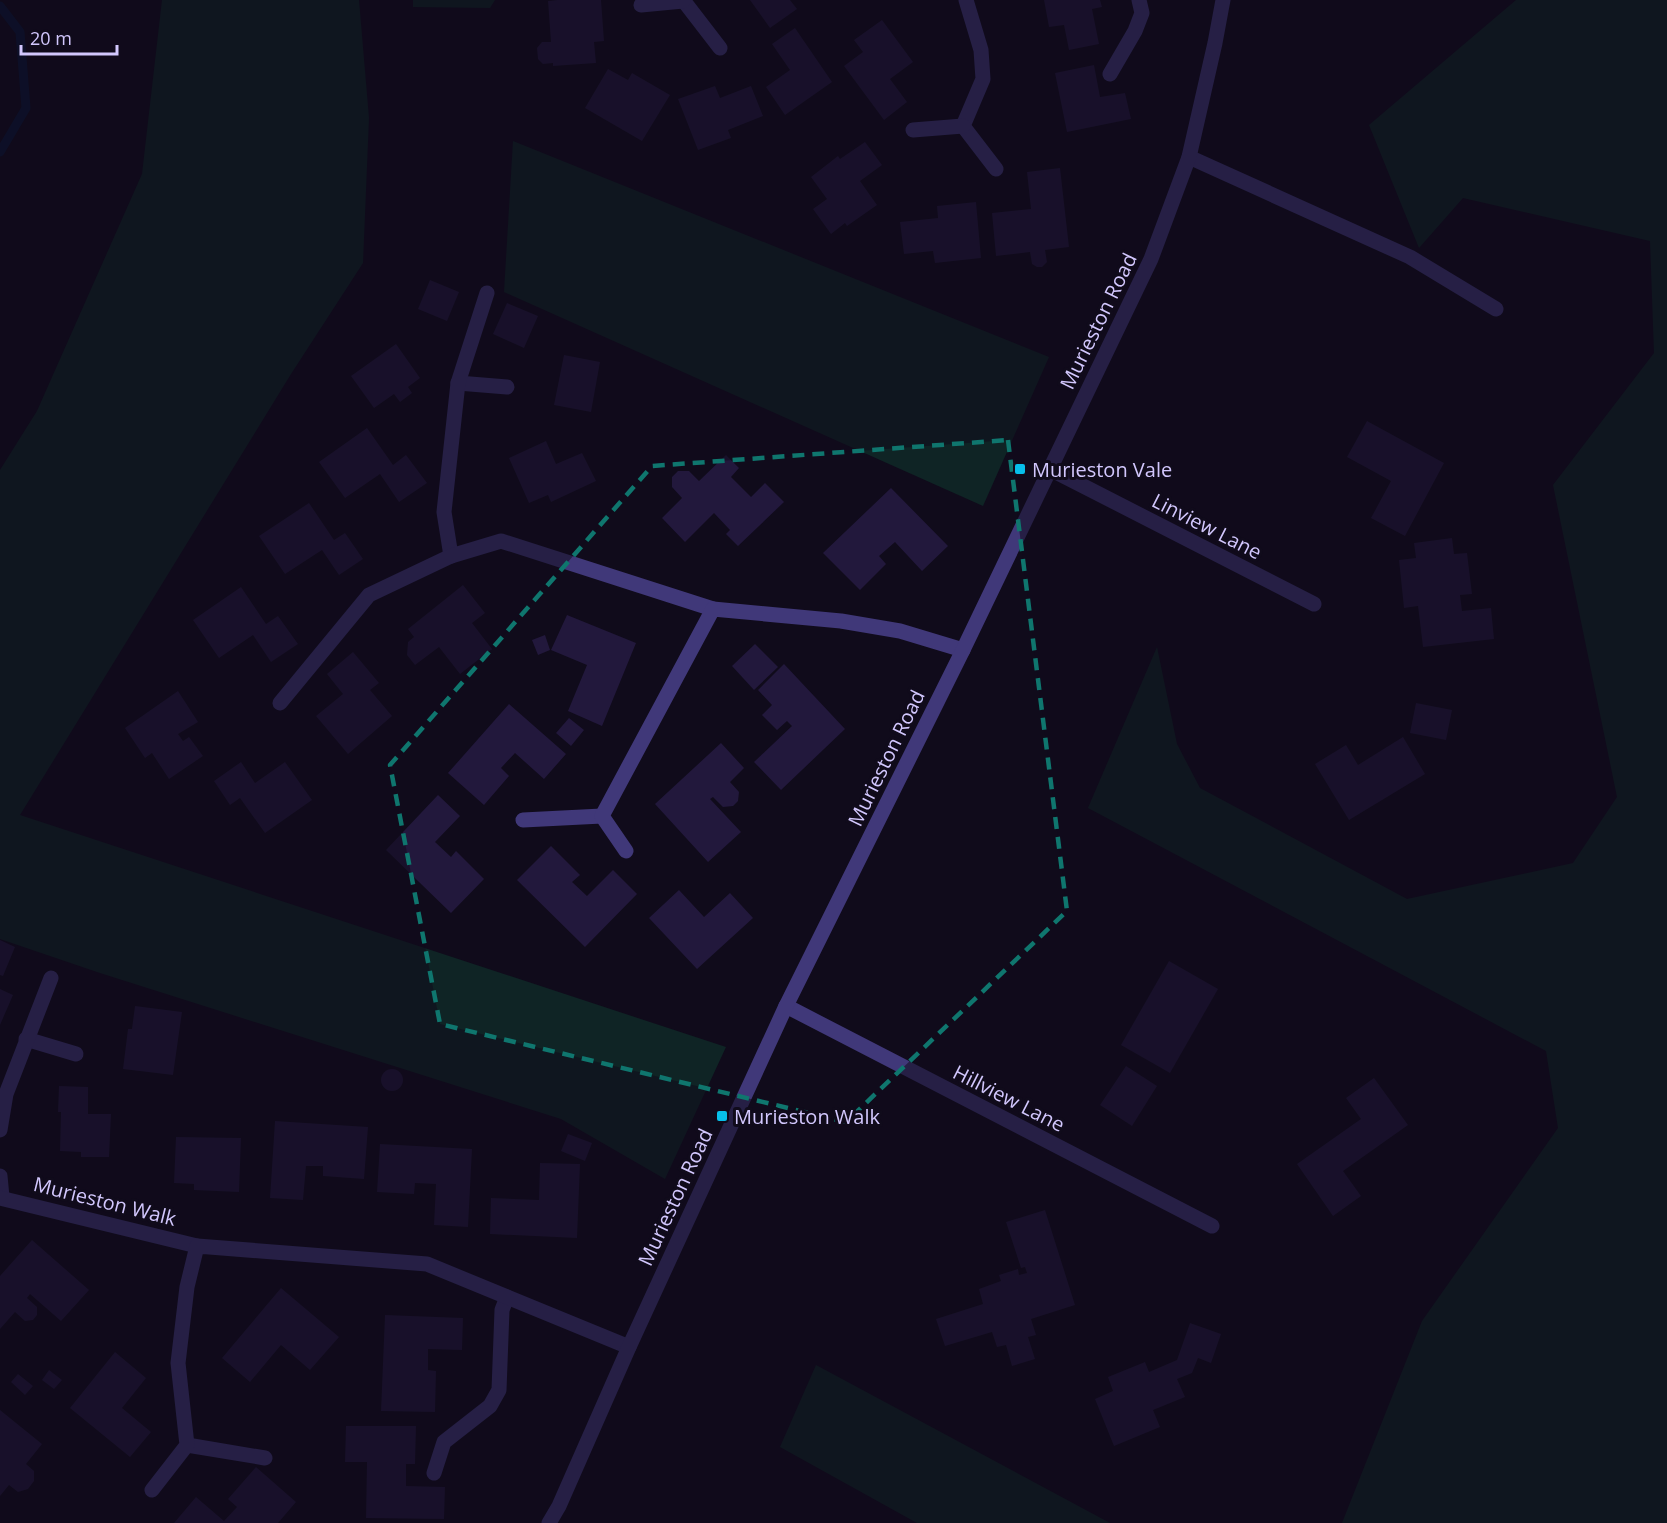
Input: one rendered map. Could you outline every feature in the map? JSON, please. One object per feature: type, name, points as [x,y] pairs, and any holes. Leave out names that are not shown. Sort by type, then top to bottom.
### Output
[{"type":"street","points":[[640,5],[683,0],[720,48]]},
{"type":"street","points":[[963,126],[983,79],[981,50],[966,0]]},
{"type":"street","points":[[1110,74],[1135,32],[1142,13],[1139,0]]},
{"type":"street","name":"Murieston Road","points":[[549,1523],[559,1506],[629,1347],[786,1006],[963,650],[1151,259],[1189,157],[1223,0]]},
{"type":"street","points":[[913,130],[963,126]]},
{"type":"street","points":[[963,126],[996,169]]},
{"type":"street","points":[[1189,157],[1410,257],[1496,309]]},
{"type":"street","points":[[452,556],[444,512],[458,383],[487,293]]},
{"type":"street","points":[[458,383],[507,387]]},
{"type":"street","name":"Linview Lane","points":[[1050,469],[1314,604]]},
{"type":"street","points":[[280,703],[369,595],[452,556],[501,541],[713,609],[841,621],[900,631],[963,650]]},
{"type":"street","points":[[602,816],[713,609]]},
{"type":"street","points":[[523,820],[602,816]]},
{"type":"street","points":[[602,816],[626,851]]},
{"type":"street","points":[[0,1130],[6,1094],[51,978]]},
{"type":"street","name":"Hillview Lane","points":[[786,1006],[1212,1226]]},
{"type":"street","points":[[26,1039],[76,1054]]},
{"type":"street","name":"Murieston Walk","points":[[0,1176],[1,1197],[197,1246],[427,1264],[629,1347]]},
{"type":"street","name":"Murieston Walk","points":[[187,1445],[178,1363],[187,1287],[197,1246]]},
{"type":"street","points":[[434,1473],[444,1442],[489,1406],[499,1390],[502,1310],[507,1297]]},
{"type":"street","points":[[152,1490],[187,1445],[265,1458]]},
{"type":"highlighted area","points":[[1008,440],[1067,911],[846,1122],[440,1024],[390,765],[652,466]]},
{"type":"green space","points":[[162,0],[359,0],[369,118],[363,263],[291,374],[20,815],[726,1047],[665,1179],[561,1119],[100,973],[0,939],[0,470],[37,411],[142,174]]},
{"type":"green space","points":[[413,0],[495,0],[490,8],[413,7]]},
{"type":"green space","points":[[1516,0],[1667,0],[1667,1523],[1342,1523],[1422,1321],[1558,1128],[1546,1051],[1088,808],[1157,647],[1177,744],[1200,788],[1407,899],[1573,863],[1617,797],[1553,485],[1654,353],[1650,241],[1463,198],[1419,248],[1369,125]]},
{"type":"green space","points":[[513,141],[1049,357],[983,506],[504,292]]},
{"type":"green space","points":[[816,1365],[1110,1523],[917,1523],[780,1447]]},
{"type":"building","points":[[601,0],[604,41],[594,42],[596,63],[553,66],[553,63],[543,64],[538,59],[537,48],[542,42],[551,42],[548,1]]},
{"type":"building","points":[[750,0],[790,0],[797,9],[770,28]]},
{"type":"building","points":[[1044,0],[1100,0],[1102,7],[1092,9],[1099,44],[1069,50],[1064,25],[1049,27]]},
{"type":"building","points":[[882,20],[913,62],[890,79],[907,102],[884,120],[844,66],[863,52],[854,40]]},
{"type":"building","points":[[795,28],[832,82],[785,115],[766,87],[790,70],[772,44]]},
{"type":"building","points":[[1094,65],[1100,97],[1125,93],[1131,119],[1067,132],[1055,73]]},
{"type":"building","points":[[608,69],[628,80],[632,73],[670,95],[642,141],[585,108]]},
{"type":"building","points":[[715,86],[720,98],[751,86],[763,116],[728,130],[731,138],[698,150],[678,99]]},
{"type":"building","points":[[865,142],[882,165],[860,181],[877,205],[847,226],[845,223],[831,234],[813,209],[827,199],[811,177],[838,156],[840,159]]},
{"type":"building","points":[[1060,168],[1069,247],[1045,250],[1047,262],[1042,267],[1032,264],[1030,252],[996,256],[992,213],[1031,209],[1027,172]]},
{"type":"building","points":[[976,202],[981,258],[935,263],[933,251],[904,254],[900,222],[938,218],[937,206]]},
{"type":"building","points":[[430,280],[459,292],[447,321],[418,309]]},
{"type":"building","points":[[507,303],[538,316],[524,348],[493,334]]},
{"type":"building","points":[[396,344],[420,378],[408,387],[412,393],[400,402],[394,394],[374,408],[351,376]]},
{"type":"building","points":[[564,355],[600,362],[591,412],[554,405]]},
{"type":"building","points":[[1367,421],[1444,463],[1405,536],[1371,518],[1391,481],[1347,457]]},
{"type":"building","points":[[367,428],[393,465],[406,455],[427,483],[399,502],[380,474],[345,498],[319,462]]},
{"type":"building","points":[[546,441],[556,464],[582,453],[596,481],[551,502],[548,495],[529,503],[509,458]]},
{"type":"building","points":[[726,455],[739,468],[731,477],[751,497],[765,483],[784,502],[738,546],[726,534],[730,530],[714,513],[685,542],[662,518],[682,498],[672,487],[672,477],[678,471],[689,471],[699,481]]},
{"type":"building","points":[[891,488],[948,546],[922,571],[895,542],[879,556],[886,564],[860,590],[823,553]]},
{"type":"building","points":[[309,503],[334,540],[345,533],[363,559],[339,575],[322,550],[285,574],[259,536]]},
{"type":"building","points":[[1452,538],[1454,554],[1467,553],[1472,594],[1460,595],[1462,611],[1491,608],[1494,639],[1423,647],[1418,606],[1404,608],[1399,560],[1416,558],[1414,543]]},
{"type":"building","points":[[463,585],[485,613],[472,623],[492,649],[460,674],[439,647],[415,665],[407,655],[408,642],[414,637],[408,629]]},
{"type":"building","points":[[241,587],[266,624],[278,616],[298,644],[271,662],[253,635],[219,658],[193,620]]},
{"type":"building","points":[[567,615],[636,643],[602,726],[568,711],[587,665],[551,650]]},
{"type":"building","points":[[545,635],[550,650],[538,655],[532,640]]},
{"type":"building","points":[[755,644],[778,667],[754,690],[732,666]]},
{"type":"building","points":[[353,652],[379,683],[370,690],[392,716],[348,754],[316,716],[343,694],[327,674]]},
{"type":"building","points":[[784,664],[845,729],[781,790],[754,762],[792,726],[787,721],[777,730],[762,715],[772,705],[758,690]]},
{"type":"building","points":[[178,691],[198,722],[178,734],[183,741],[189,737],[203,756],[169,779],[152,753],[145,758],[125,728]]},
{"type":"building","points":[[1416,703],[1452,710],[1446,740],[1410,733]]},
{"type":"building","points":[[509,704],[566,754],[544,779],[515,753],[501,768],[509,776],[484,805],[448,773]]},
{"type":"building","points":[[569,718],[584,730],[571,746],[556,733]]},
{"type":"building","points":[[1403,737],[1425,774],[1349,820],[1315,764],[1346,745],[1358,765]]},
{"type":"building","points":[[721,743],[744,768],[730,782],[739,792],[738,801],[733,806],[723,807],[713,797],[710,799],[741,832],[708,862],[655,804]]},
{"type":"building","points":[[241,762],[255,783],[285,762],[312,800],[265,833],[240,798],[230,805],[214,781]]},
{"type":"building","points":[[438,795],[460,816],[435,842],[451,857],[456,851],[484,879],[451,913],[386,850]]},
{"type":"building","points":[[551,846],[580,875],[572,882],[587,896],[613,870],[637,894],[585,947],[517,880]]},
{"type":"building","points":[[679,890],[704,917],[730,893],[753,918],[697,969],[649,918]]},
{"type":"building","points":[[0,940],[15,947],[3,976],[0,975]]},
{"type":"building","points":[[1169,961],[1218,989],[1170,1073],[1121,1045]]},
{"type":"building","points":[[0,989],[13,995],[0,1025]]},
{"type":"building","points":[[135,1006],[182,1012],[173,1075],[123,1069],[128,1029],[132,1029]]},
{"type":"building","points":[[1126,1066],[1157,1086],[1132,1126],[1100,1105]]},
{"type":"building","points":[[392,1069],[400,1072],[403,1080],[400,1088],[392,1091],[384,1088],[381,1080],[384,1072]]},
{"type":"building","points":[[1374,1078],[1408,1125],[1343,1171],[1361,1196],[1333,1216],[1297,1164],[1361,1119],[1346,1098]]},
{"type":"building","points":[[59,1086],[88,1087],[88,1114],[111,1114],[109,1157],[81,1157],[81,1152],[60,1151]]},
{"type":"building","points":[[275,1121],[368,1127],[364,1179],[323,1176],[323,1166],[306,1166],[303,1200],[270,1198]]},
{"type":"building","points":[[568,1134],[592,1143],[585,1161],[561,1151]]},
{"type":"building","points":[[176,1137],[241,1138],[239,1192],[194,1190],[194,1184],[174,1183]]},
{"type":"building","points":[[380,1144],[472,1149],[468,1227],[434,1225],[436,1184],[415,1183],[414,1194],[377,1192]]},
{"type":"building","points":[[540,1163],[580,1164],[577,1238],[490,1234],[491,1198],[539,1200]]},
{"type":"building","points":[[1045,1210],[1075,1305],[1031,1319],[1036,1335],[1028,1337],[1035,1359],[1012,1366],[1006,1345],[997,1347],[992,1332],[945,1346],[936,1319],[983,1304],[979,1289],[1001,1281],[999,1275],[1018,1269],[1019,1275],[1027,1273],[1025,1267],[1021,1268],[1006,1222]]},
{"type":"building","points":[[32,1240],[89,1290],[61,1321],[30,1294],[27,1298],[37,1307],[37,1315],[33,1320],[25,1321],[15,1312],[0,1329],[0,1276]]},
{"type":"building","points":[[281,1288],[339,1337],[310,1370],[281,1345],[250,1382],[222,1358]]},
{"type":"building","points":[[385,1315],[463,1318],[462,1350],[428,1349],[428,1370],[436,1371],[435,1412],[381,1411]]},
{"type":"building","points":[[1190,1323],[1221,1334],[1211,1363],[1198,1358],[1192,1373],[1177,1379],[1185,1397],[1153,1410],[1160,1427],[1114,1446],[1095,1399],[1113,1391],[1108,1377],[1145,1362],[1149,1372],[1177,1360]]},
{"type":"building","points":[[115,1352],[146,1378],[122,1408],[151,1432],[130,1457],[70,1408]]},
{"type":"building","points":[[49,1370],[62,1380],[54,1389],[42,1380]]},
{"type":"building","points":[[18,1374],[33,1386],[25,1395],[11,1382]]},
{"type":"building","points":[[0,1410],[42,1444],[26,1464],[34,1471],[34,1481],[28,1489],[18,1492],[9,1485],[0,1496]]},
{"type":"building","points":[[346,1426],[416,1426],[415,1464],[406,1464],[406,1486],[445,1487],[444,1519],[366,1518],[367,1462],[345,1462]]},
{"type":"building","points":[[256,1467],[296,1502],[278,1523],[174,1523],[196,1497],[224,1521],[237,1507],[228,1499]]},
{"type":"waterway","points":[[0,6],[20,32],[26,108],[0,152]]},
{"type":"place","name":"Murieston Vale","points":[[1020,469]]},
{"type":"place","name":"Murieston Walk","points":[[722,1116]]}]
